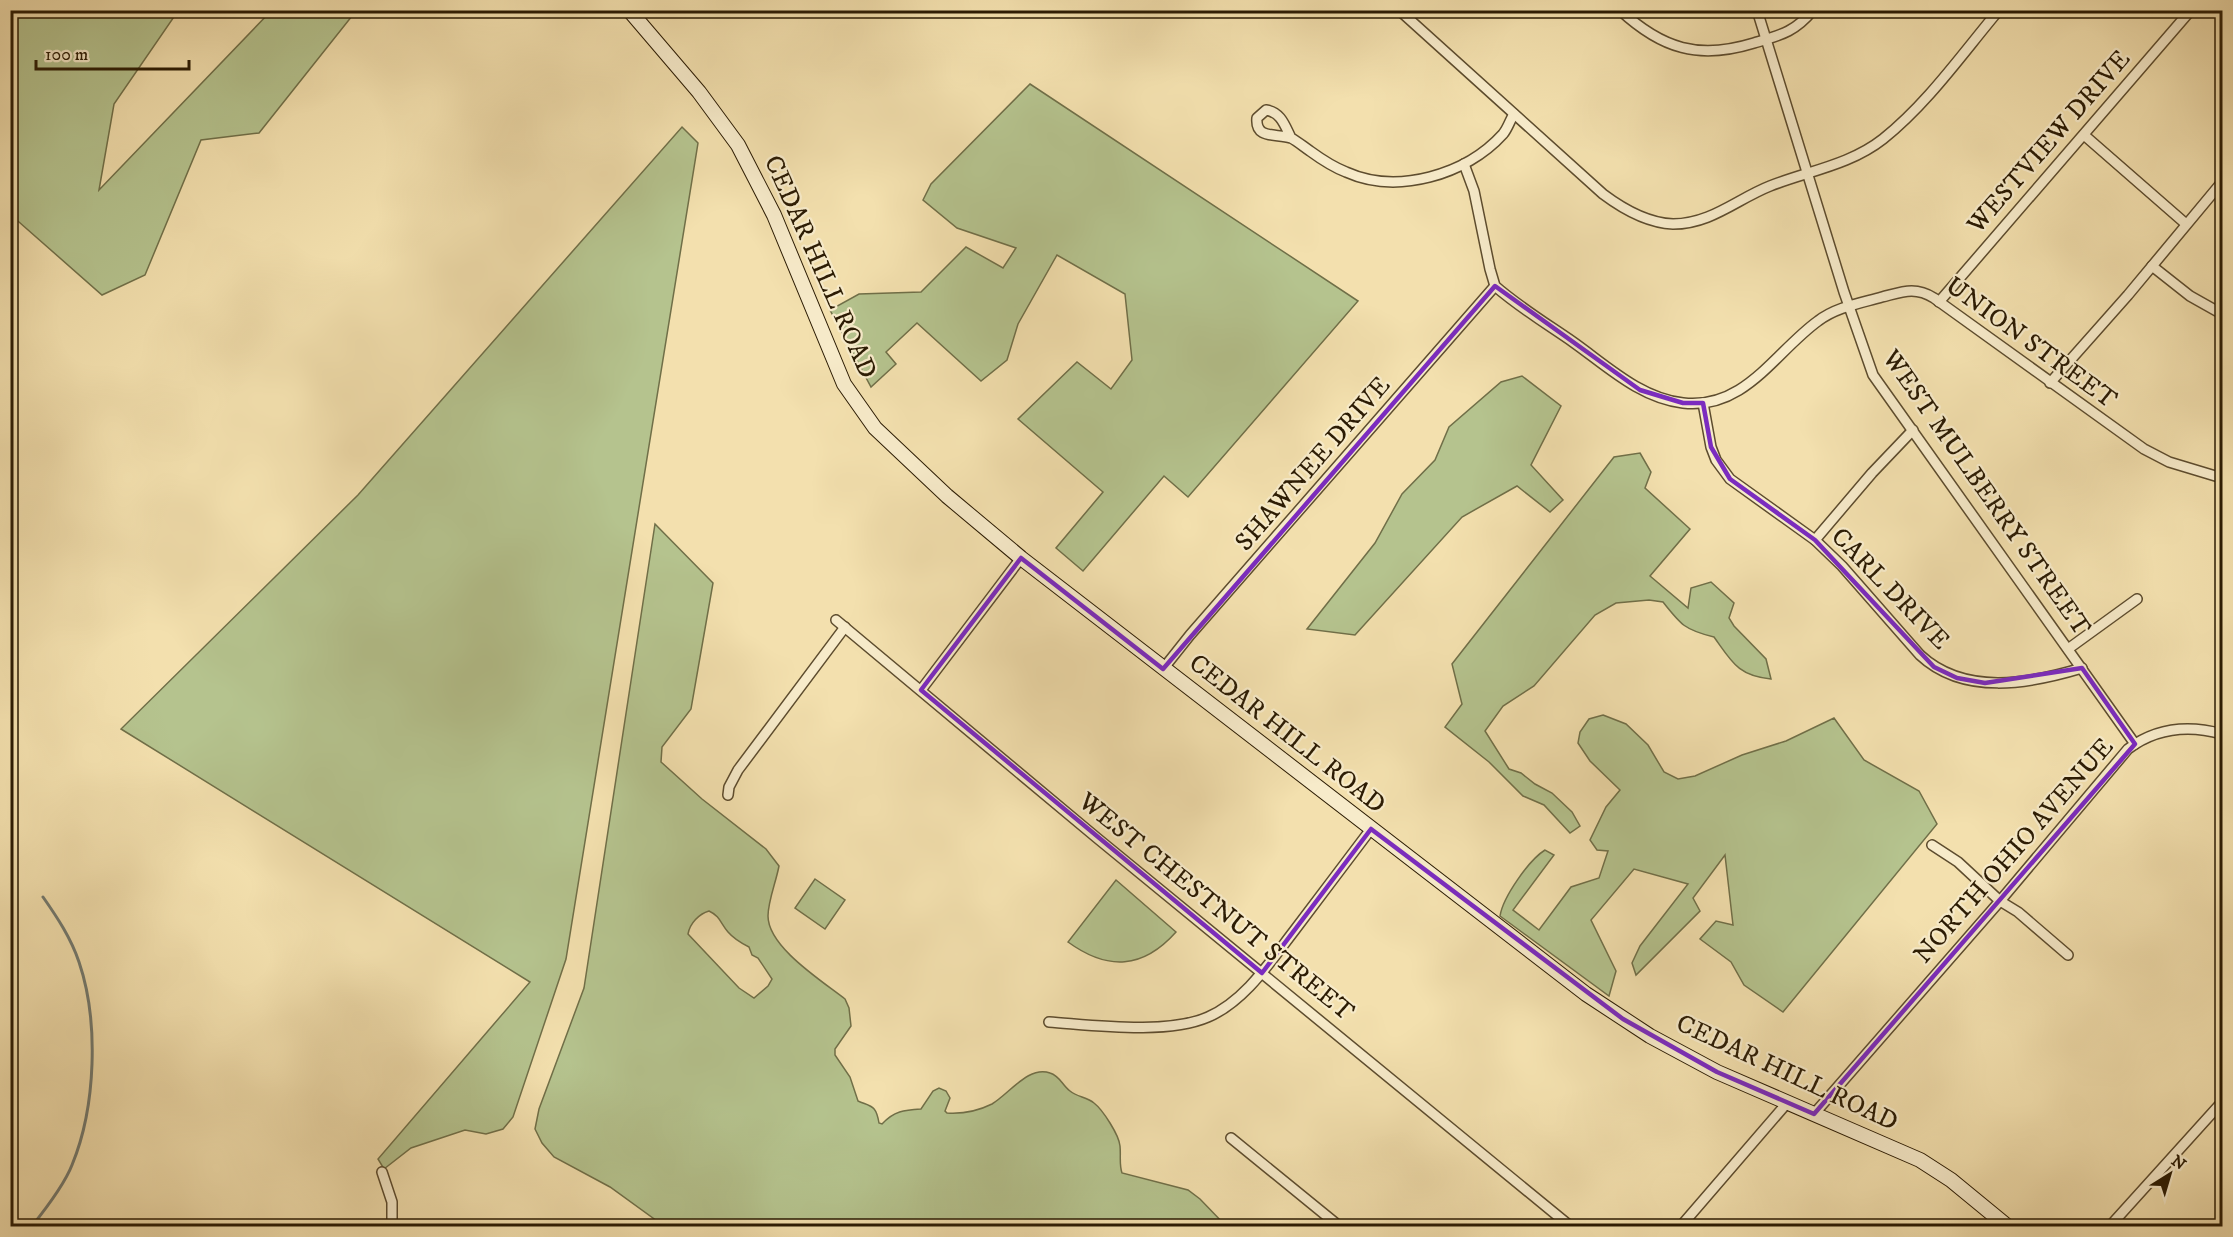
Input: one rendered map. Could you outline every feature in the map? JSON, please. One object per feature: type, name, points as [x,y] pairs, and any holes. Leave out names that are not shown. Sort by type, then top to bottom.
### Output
[{"type":"main road","name":"CEDAR HILL ROAD","points":[[629,10],[709,104],[738,145],[774,215],[834,362],[852,397],[875,428],[947,496],[1021,558],[1163,669],[1617,1016],[1717,1072],[1931,1166],[2007,1227]]},
{"type":"street","points":[[1399,10],[1615,203],[1642,217],[1671,224],[1701,220],[1715,215],[1757,191],[1807,172],[1837,164],[1882,140],[1914,110],[1999,10]]},
{"type":"street","points":[[1620,10],[1652,36],[1665,43],[1694,51],[1729,50],[1766,40],[1796,28],[1813,10]]},
{"type":"street","name":"WEST MULBERRY STREET","points":[[1757,10],[1849,306],[1873,375],[2135,744]]},
{"type":"street","name":"WESTVIEW DRIVE","points":[[1939,302],[2191,10]]},
{"type":"street","points":[[1291,138],[1326,163],[1347,173],[1389,182],[1418,179],[1447,172],[1485,150],[1504,133],[1514,114]]},
{"type":"street","points":[[2084,135],[2186,225]]},
{"type":"street","points":[[1464,164],[1474,191],[1495,286]]},
{"type":"street","points":[[2050,382],[2223,182]]},
{"type":"street","points":[[2152,266],[2190,296],[2223,314]]},
{"type":"street","name":"UNION STREET","points":[[1495,286],[1640,390],[1660,398],[1683,403],[1703,403],[1727,397],[1741,390],[1754,382],[1819,320],[1849,306],[1913,290],[1929,295],[2156,457],[2223,478]]},
{"type":"street","name":"SHAWNEE DRIVE","points":[[1163,669],[1190,635],[1495,286]]},
{"type":"street","name":"CARL DRIVE","points":[[1703,403],[1711,447],[1716,460],[1730,479],[1815,540],[1857,582],[1920,655],[1943,673],[1985,683],[2044,678],[2082,668]]},
{"type":"street","points":[[1815,540],[1872,473],[1913,430]]},
{"type":"street","points":[[921,690],[1021,558]]},
{"type":"street","points":[[2068,649],[2137,598]]},
{"type":"street","name":"WEST CHESTNUT STREET","points":[[836,620],[1570,1227]]},
{"type":"street","points":[[728,795],[729,787],[738,770],[844,627]]},
{"type":"street","name":"NORTH OHIO AVENUE","points":[[1814,1114],[2000,901],[2103,778],[2135,744],[2165,731],[2180,728],[2198,728],[2223,734]]},
{"type":"street","points":[[1049,1023],[1141,1027],[1191,1022],[1207,1018],[1232,1002],[1262,973],[1371,829]]},
{"type":"street","points":[[1932,845],[1959,862],[2000,901],[2018,912],[2068,955]]},
{"type":"street","points":[[2110,1227],[2223,1102]]},
{"type":"street","points":[[1681,1227],[1787,1103]]},
{"type":"street","points":[[1231,1138],[1339,1227]]},
{"type":"street","points":[[382,1172],[392,1202],[393,1227]]},
{"type":"highlighted area","points":[[1495,286],[1640,390],[1683,403],[1703,403],[1711,447],[1730,479],[1815,540],[1934,667],[1957,678],[1985,683],[2082,668],[2135,744],[1814,1114],[1717,1072],[1623,1019],[1371,829],[1262,973],[921,690],[1021,558],[1163,669]]},
{"type":"green space","points":[[11,10],[178,11],[114,104],[99,190],[271,11],[356,11],[259,133],[201,140],[145,275],[102,295],[11,215]]},
{"type":"green space","points":[[1030,84],[1358,301],[1188,497],[1164,476],[1083,571],[1056,548],[1103,492],[1018,419],[1077,362],[1111,389],[1132,360],[1125,294],[1057,255],[1018,324],[1007,360],[981,381],[917,323],[886,352],[896,364],[871,387],[830,310],[859,294],[921,292],[966,247],[1003,268],[1016,248],[957,228],[923,200],[931,184]]},
{"type":"green space","points":[[682,127],[698,143],[566,959],[513,1117],[503,1129],[486,1134],[465,1130],[411,1148],[384,1169],[378,1159],[530,982],[121,729],[358,495]]},
{"type":"green space","points":[[1522,376],[1561,406],[1531,465],[1563,500],[1550,512],[1517,486],[1462,517],[1355,635],[1307,629],[1375,543],[1402,494],[1435,460],[1449,427],[1501,382]]},
{"type":"green space","points":[[1640,453],[1651,472],[1645,488],[1690,529],[1650,576],[1688,608],[1691,588],[1711,582],[1734,603],[1729,618],[1766,659],[1771,679],[1743,671],[1731,660],[1714,637],[1684,626],[1663,602],[1649,600],[1616,603],[1595,615],[1534,686],[1503,706],[1485,731],[1509,769],[1521,773],[1552,793],[1572,812],[1580,826],[1570,833],[1544,805],[1523,796],[1489,762],[1445,727],[1462,704],[1452,664],[1614,457]]},
{"type":"green space","points":[[655,524],[713,583],[691,709],[662,747],[661,762],[702,799],[766,849],[779,866],[768,910],[770,928],[786,951],[845,999],[849,1008],[851,1026],[835,1049],[835,1055],[850,1077],[858,1101],[873,1108],[879,1123],[882,1124],[900,1112],[921,1109],[933,1091],[939,1088],[946,1091],[950,1098],[945,1111],[947,1113],[965,1112],[992,1104],[1034,1073],[1050,1073],[1056,1076],[1067,1089],[1098,1106],[1106,1117],[1119,1141],[1122,1173],[1188,1190],[1226,1226],[664,1226],[610,1187],[554,1157],[542,1143],[535,1129],[539,1109],[584,988]],"holes":[[[705,912],[713,913],[733,937],[749,947],[752,955],[758,958],[772,979],[768,986],[754,998],[739,988],[688,934],[698,917]]]},
{"type":"green space","points":[[1603,715],[1626,724],[1648,745],[1664,772],[1678,779],[1695,776],[1742,755],[1786,741],[1834,718],[1864,760],[1919,791],[1937,824],[1783,1012],[1744,985],[1731,962],[1700,939],[1716,921],[1733,925],[1725,855],[1693,898],[1700,911],[1636,975],[1632,963],[1640,946],[1688,884],[1634,869],[1591,920],[1616,971],[1609,996],[1500,916],[1506,899],[1518,880],[1545,850],[1554,855],[1513,910],[1539,930],[1571,887],[1599,878],[1608,851],[1597,850],[1590,840],[1606,807],[1620,790],[1590,761],[1578,743],[1580,732],[1589,719]]},
{"type":"green space","points":[[815,879],[845,900],[825,929],[795,908]]},
{"type":"green space","points":[[1116,880],[1176,932],[1151,953],[1125,962],[1097,958],[1068,942]]},
{"type":"waterway","points":[[32,1226],[48,1205],[72,1165],[86,1117],[92,1064],[90,1010],[79,962],[68,936],[43,897]]}]
